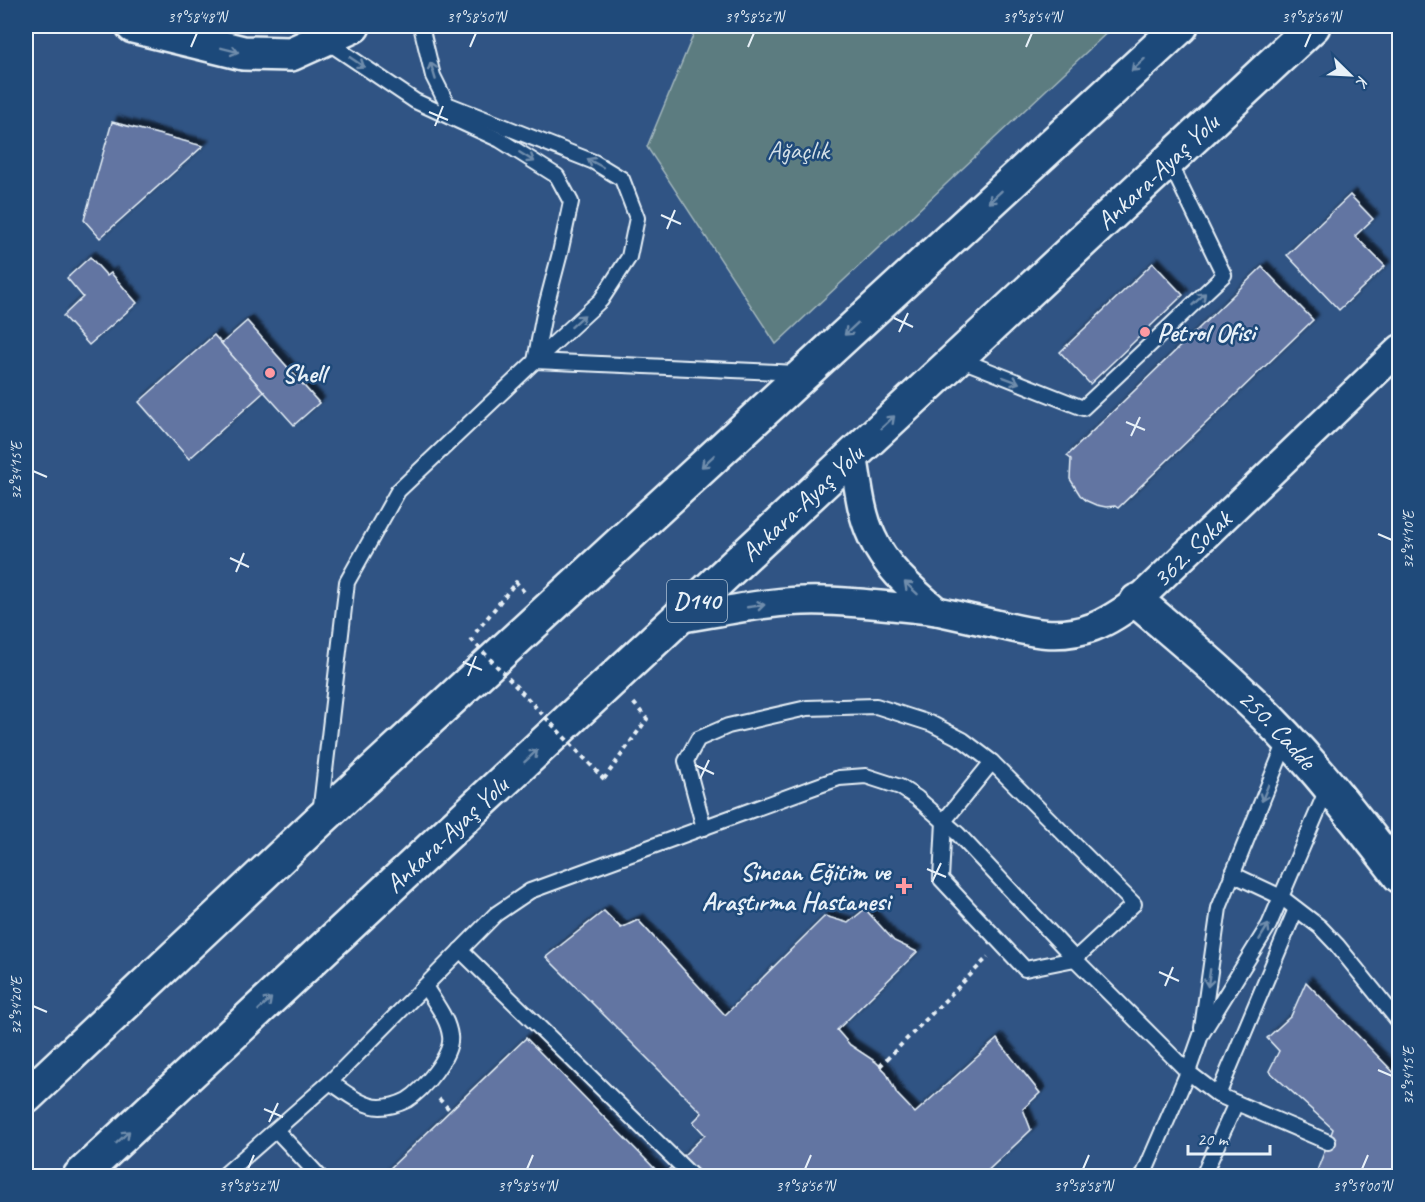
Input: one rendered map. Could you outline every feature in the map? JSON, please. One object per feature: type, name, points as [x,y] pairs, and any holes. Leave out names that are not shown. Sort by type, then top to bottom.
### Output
[{"type":"main road","points":[[133,26],[243,53],[291,54],[317,32],[353,26]]},
{"type":"main road","points":[[26,1097],[319,821],[1181,26]]},
{"type":"main road","name":"Ankara-Ayaş Yolu","points":[[80,1176],[1313,26]]},
{"type":"main road","name":"250. Cadde","points":[[1137,601],[1245,695],[1329,785],[1400,876]]},
{"type":"street","name":"362. Sokak","points":[[677,619],[790,602],[825,601],[937,611],[1036,634],[1074,633],[1093,627],[1137,601],[1400,349]]},
{"type":"street","name":"362. Sokak","points":[[853,454],[862,504],[872,537],[888,565],[937,611]]},
{"type":"lane","points":[[319,821],[347,582],[398,491],[601,300],[629,257],[637,218],[622,179],[594,162],[447,104],[433,76],[421,26]]},
{"type":"lane","points":[[317,32],[415,101],[500,140],[557,176],[572,202],[544,314],[535,361]]},
{"type":"lane","points":[[957,359],[1083,408],[1224,275],[1169,160]]},
{"type":"lane","points":[[535,361],[803,374]]},
{"type":"lane","points":[[704,828],[686,761],[698,738],[728,726],[807,708],[876,706],[932,724],[963,741],[992,762],[1134,904],[1075,959],[1025,969],[941,879],[944,821],[992,762]]},
{"type":"lane","points":[[1143,1176],[1188,1072],[1201,1035],[1219,908],[1287,739]]},
{"type":"lane","points":[[223,1176],[330,1082],[496,914],[530,891],[839,778],[866,776],[900,787],[944,821],[1075,959],[1188,1072],[1218,1095],[1329,1142]]},
{"type":"lane","points":[[1201,1035],[1269,925],[1329,785]]},
{"type":"lane","points":[[1232,874],[1281,897],[1320,927],[1400,1023]]},
{"type":"lane","points":[[1218,1095],[1296,909]]},
{"type":"lane","points":[[460,950],[692,1176]]},
{"type":"lane","points":[[330,1082],[361,1102],[378,1107],[394,1105],[407,1100],[418,1090],[440,1066],[451,1038],[447,1022],[425,986]]},
{"type":"lane","points":[[1203,1176],[1236,1103]]},
{"type":"lane","points":[[276,1130],[320,1176]]},
{"type":"path","points":[[516,582],[471,639],[604,779],[647,719]]},
{"type":"path","points":[[880,1066],[1001,944]]},
{"type":"green space","name":"Ağaçlık","points":[[697,26],[1114,26],[776,344],[647,147]]},
{"type":"building","points":[[112,122],[203,146],[100,238],[84,220]]},
{"type":"building","points":[[1350,195],[1373,219],[1355,236],[1385,266],[1339,310],[1287,255]]},
{"type":"building","points":[[90,257],[107,276],[111,273],[137,303],[89,345],[63,316],[83,297],[67,278]]},
{"type":"building","points":[[1153,263],[1183,295],[1090,384],[1060,352]]},
{"type":"building","points":[[1262,267],[1313,320],[1118,508],[1096,505],[1087,501],[1080,495],[1070,479],[1071,459],[1067,456]]},
{"type":"building","points":[[247,321],[319,403],[294,425],[221,344]]},
{"type":"building","points":[[214,335],[264,392],[189,459],[139,402]]},
{"type":"building","points":[[865,909],[894,941],[917,952],[837,1030],[850,1045],[876,1062],[886,1072],[897,1094],[915,1113],[997,1039],[1040,1093],[1023,1109],[1031,1130],[982,1176],[662,1176],[705,1135],[693,1122],[702,1113],[546,957],[604,911],[621,928],[638,920],[725,1015],[825,916],[848,923]]},
{"type":"building","points":[[1306,982],[1400,1079],[1400,1176],[1315,1176],[1333,1129],[1269,1071],[1279,1051],[1267,1038],[1291,1016]]},
{"type":"building","points":[[526,1038],[662,1176],[386,1176],[384,1174]]},
{"type":"place","name":"Petrol Ofisi","points":[[1145,332]]},
{"type":"place","name":"Shell","points":[[270,373]]},
{"type":"place","name":"Sincan Eğitim ve Araştırma Hastanesi","points":[[904,886]]}]
